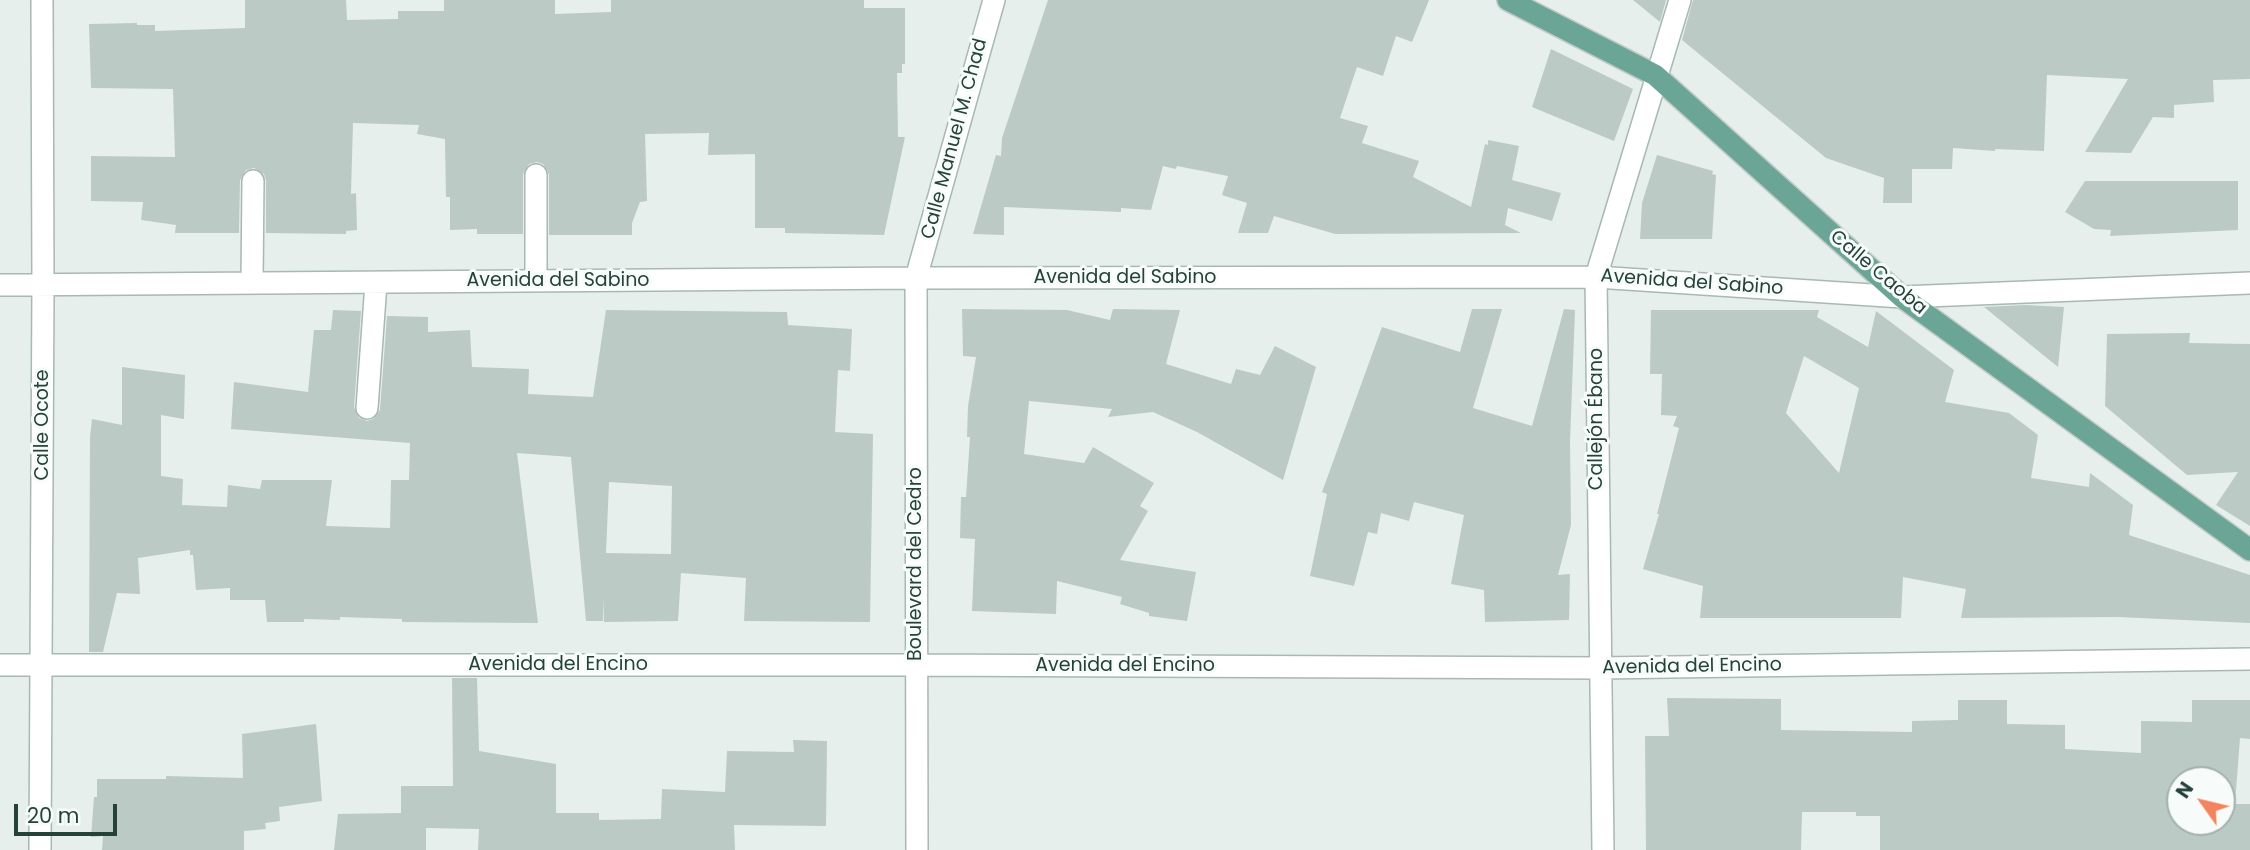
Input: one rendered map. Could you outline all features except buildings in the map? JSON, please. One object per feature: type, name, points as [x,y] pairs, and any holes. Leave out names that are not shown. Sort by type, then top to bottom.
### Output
[{"type":"main road","name":"Calle Caoba","points":[[1508,0],[1655,75],[1902,297],[2250,550]]},
{"type":"street","name":"Calle Ocote","points":[[40,850],[42,0]]},
{"type":"street","name":"Calle Manuel M. Chad","points":[[916,278],[994,0]]},
{"type":"street","name":"Callejón Ébano","points":[[1602,850],[1596,277],[1679,0]]},
{"type":"street","points":[[536,175],[536,281]]},
{"type":"street","points":[[252,284],[253,181]]},
{"type":"street","name":"Avenida del Sabino","points":[[0,285],[916,278],[1596,277],[1902,297],[2250,283]]},
{"type":"street","name":"Boulevard del Cedro","points":[[916,278],[917,850]]},
{"type":"street","points":[[367,408],[376,283]]},
{"type":"street","name":"Avenida del Encino","points":[[0,665],[1599,668],[2250,659]]}]
